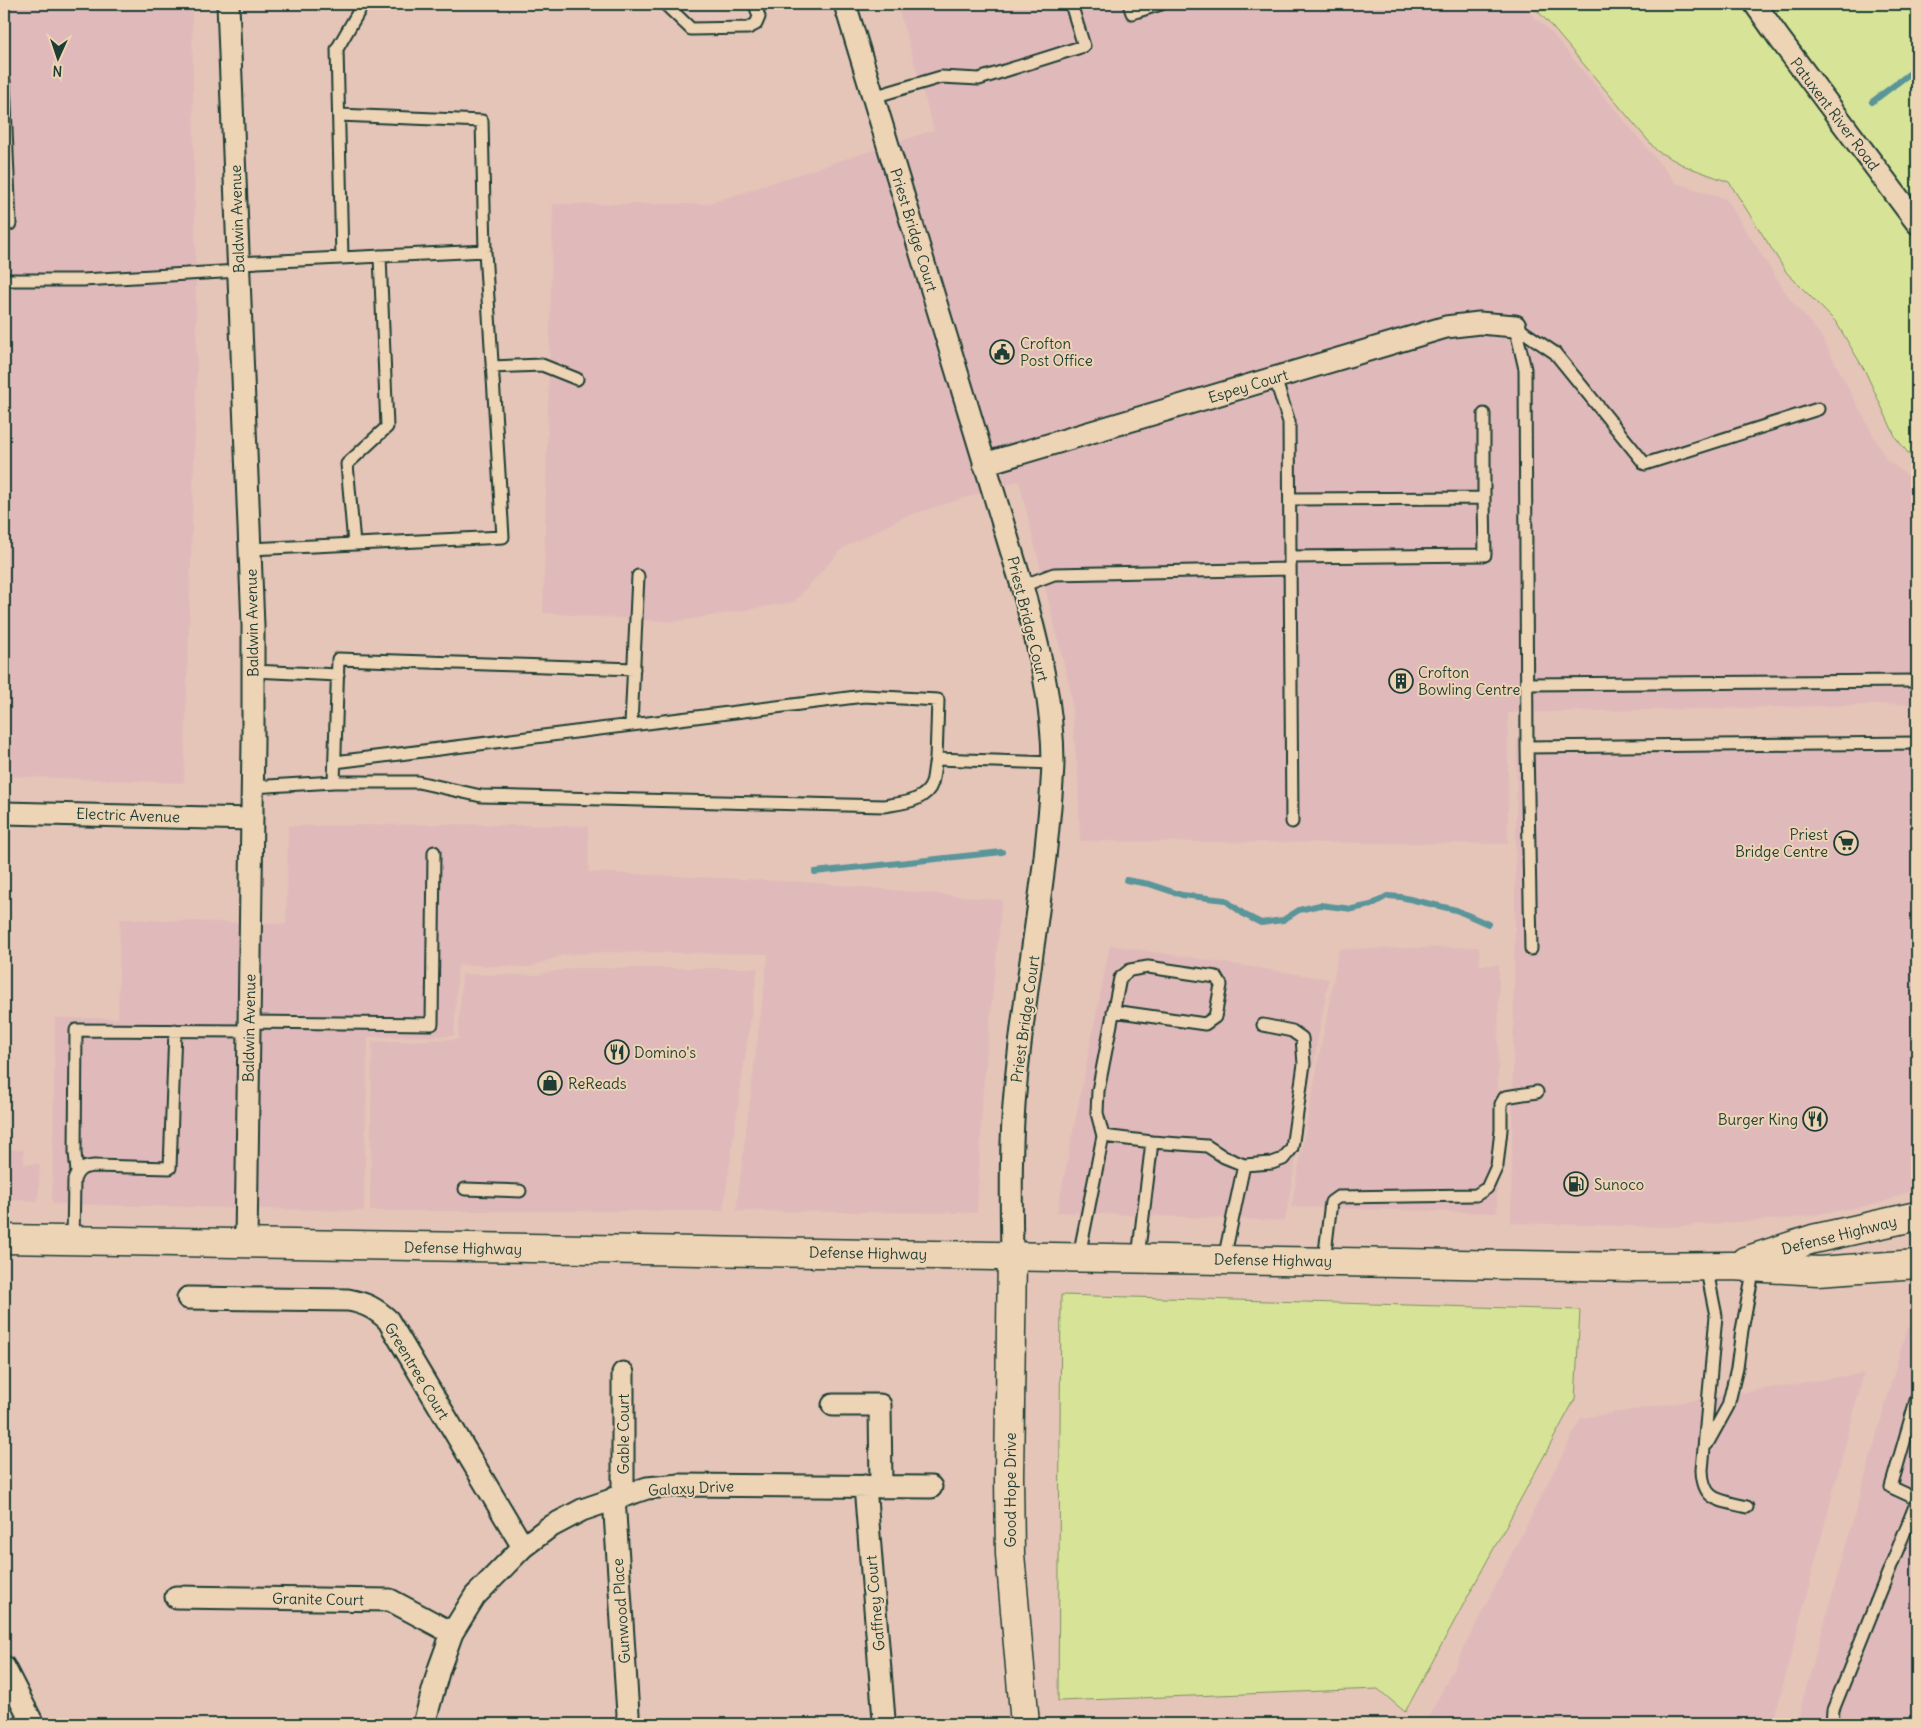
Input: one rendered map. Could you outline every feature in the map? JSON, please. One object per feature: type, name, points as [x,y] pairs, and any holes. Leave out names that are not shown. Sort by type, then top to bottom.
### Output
[{"type":"main road","name":"Defense Highway","points":[[1731,1266],[1812,1239],[1917,1216]]},
{"type":"main road","name":"Defense Highway","points":[[4,1239],[1624,1266],[1731,1266],[1818,1271],[1917,1264]]},
{"type":"main road","name":"Good Hope Drive","points":[[1012,1255],[1009,1477],[1010,1554],[1025,1724]]},
{"type":"street","name":"Baldwin Avenue","points":[[228,4],[250,549],[253,671],[246,1243]]},
{"type":"street","name":"Priest Bridge Court","points":[[845,4],[1022,586],[1038,645],[1046,686],[1053,763],[1049,822],[1037,928],[1016,1082],[1011,1183],[1012,1255]]},
{"type":"street","name":"Patuxent River Road","points":[[1755,4],[1917,224]]},
{"type":"street","name":"Espey Court","points":[[984,464],[1446,327],[1479,323],[1515,326]]},
{"type":"street","name":"Electric Avenue","points":[[4,813],[252,819]]},
{"type":"street","name":"Greentree Court","points":[[188,1298],[348,1300],[362,1302],[376,1309],[388,1320],[522,1547]]},
{"type":"street","name":"Gable Court","points":[[618,1497],[623,1374]]},
{"type":"street","name":"Gaffney Court","points":[[833,1405],[880,1405],[873,1486],[884,1719]]},
{"type":"street","name":"Galaxy Drive","points":[[424,1724],[438,1669],[452,1633],[475,1596],[522,1547],[548,1528],[573,1515],[647,1488],[680,1485],[931,1487]]},
{"type":"street","name":"Gunwood Place","points":[[618,1497],[627,1724]]},
{"type":"street","name":"Granite Court","points":[[176,1597],[390,1600],[452,1633]]},
{"type":"street","points":[[4,1668],[33,1724]]},
{"type":"lane","points":[[342,258],[337,49],[363,4]]},
{"type":"lane","points":[[665,4],[691,29],[748,28],[756,24],[759,17],[755,4]]},
{"type":"lane","points":[[874,97],[941,77],[979,79],[1084,46],[1071,4]]},
{"type":"lane","points":[[1129,4],[1132,13],[1161,4]]},
{"type":"lane","points":[[4,81],[10,224],[4,225]]},
{"type":"lane","points":[[250,549],[503,537],[485,251],[482,121],[339,115]]},
{"type":"lane","points":[[4,280],[83,280],[342,258],[485,251]]},
{"type":"lane","points":[[354,544],[347,464],[387,427],[380,256]]},
{"type":"lane","points":[[1515,326],[1555,352],[1645,464],[1818,409]]},
{"type":"lane","points":[[1515,326],[1525,369],[1526,747],[1531,948]]},
{"type":"lane","points":[[492,367],[542,365],[577,379]]},
{"type":"lane","points":[[1274,378],[1289,422],[1292,822]]},
{"type":"lane","points":[[1022,586],[1054,574],[1485,555],[1484,414]]},
{"type":"lane","points":[[1290,499],[1484,498]]},
{"type":"lane","points":[[631,725],[638,576]]},
{"type":"lane","points":[[334,782],[338,659],[634,669]]},
{"type":"lane","points":[[253,671],[338,675]]},
{"type":"lane","points":[[1526,684],[1917,680]]},
{"type":"lane","points":[[252,787],[334,782],[418,782],[481,796],[884,806],[913,801],[926,793],[932,785],[936,759],[938,700],[864,696],[335,762]]},
{"type":"lane","points":[[1526,747],[1917,743]]},
{"type":"lane","points":[[936,759],[1053,763]]},
{"type":"lane","points":[[74,1240],[76,1030],[174,1030],[249,1026],[432,1024],[434,852]]},
{"type":"lane","points":[[1079,1256],[1103,1136],[1097,1113],[1098,1091],[1113,1011],[1120,978],[1130,970],[1148,967],[1216,977],[1221,984],[1215,1017],[1205,1024],[1113,1011]]},
{"type":"lane","points":[[1103,1136],[1207,1146],[1224,1157],[1244,1165],[1284,1159],[1292,1148],[1304,1064],[1302,1038],[1292,1031],[1263,1025]]},
{"type":"lane","points":[[76,1172],[85,1167],[94,1166],[170,1168],[174,1030]]},
{"type":"lane","points":[[1324,1261],[1331,1202],[1338,1198],[1476,1195],[1487,1188],[1497,1166],[1501,1130],[1500,1104],[1505,1097],[1537,1092]]},
{"type":"lane","points":[[1138,1257],[1152,1142]]},
{"type":"lane","points":[[1224,1259],[1244,1165]]},
{"type":"lane","points":[[465,1189],[520,1191]]},
{"type":"lane","points":[[1705,1447],[1728,1406],[1737,1368],[1742,1330],[1731,1266]]},
{"type":"lane","points":[[1731,1266],[1716,1316],[1702,1470],[1703,1484],[1708,1494],[1719,1500],[1747,1507]]},
{"type":"lane","points":[[1832,1724],[1833,1710],[1917,1500],[1892,1488],[1917,1397]]},
{"type":"shaded area","points":[[4,4],[192,4],[197,368],[184,783],[4,776]]},
{"type":"shaded area","points":[[897,4],[1520,4],[1551,32],[1676,183],[1726,199],[1790,299],[1820,334],[1886,459],[1917,482],[1917,704],[1508,713],[1508,844],[1080,841],[1078,779],[1070,689],[1019,481],[904,517],[843,548],[794,602],[674,622],[543,613],[553,204],[707,204],[934,130]]},
{"type":"shaded area","points":[[1917,736],[1917,1188],[1882,1203],[1796,1218],[1666,1227],[1511,1223],[1517,740]]},
{"type":"shaded area","points":[[452,824],[588,826],[589,872],[806,882],[1002,900],[983,1092],[977,1213],[736,1211],[768,954],[605,952],[563,955],[530,967],[458,965],[454,1036],[368,1037],[364,1211],[52,1204],[55,1018],[118,1018],[120,919],[286,924],[288,826]]},
{"type":"shaded area","points":[[1110,945],[1329,979],[1285,1221],[1057,1212]]},
{"type":"shaded area","points":[[1479,947],[1480,965],[1499,965],[1497,1213],[1291,1207],[1339,949]]},
{"type":"shaded area","points":[[571,968],[758,968],[723,1211],[370,1211],[372,1042],[458,1039],[462,974],[535,975]]},
{"type":"shaded area","points":[[4,1149],[24,1150],[24,1164],[40,1164],[38,1201],[4,1200]]},
{"type":"shaded area","points":[[1917,1325],[1917,1724],[1796,1724],[1907,1327]]},
{"type":"shaded area","points":[[1864,1373],[1773,1724],[1425,1724],[1581,1418]]},
{"type":"green space","points":[[1531,4],[1917,4],[1917,464],[1896,438],[1865,371],[1836,322],[1787,273],[1729,182],[1685,166],[1657,151]]},
{"type":"green space","points":[[1061,1295],[1580,1310],[1575,1399],[1405,1712],[1378,1689],[1058,1701]]},
{"type":"waterway","points":[[1872,102],[1917,68]]},
{"type":"waterway","points":[[815,872],[1002,852]]},
{"type":"waterway","points":[[1126,880],[1149,884],[1182,895],[1225,900],[1245,915],[1261,923],[1283,920],[1299,910],[1320,905],[1352,909],[1371,905],[1387,896],[1401,897],[1456,910],[1488,924]]},
{"type":"place","name":"Crofton Post Office","points":[[1002,352]]},
{"type":"place","name":"Crofton Bowling Centre","points":[[1401,681]]},
{"type":"place","name":"Priest Bridge Centre","points":[[1846,843]]},
{"type":"place","name":"Domino's","points":[[617,1052]]},
{"type":"place","name":"ReReads","points":[[550,1083]]},
{"type":"place","name":"Burger King","points":[[1815,1119]]},
{"type":"place","name":"Sunoco","points":[[1576,1184]]}]
